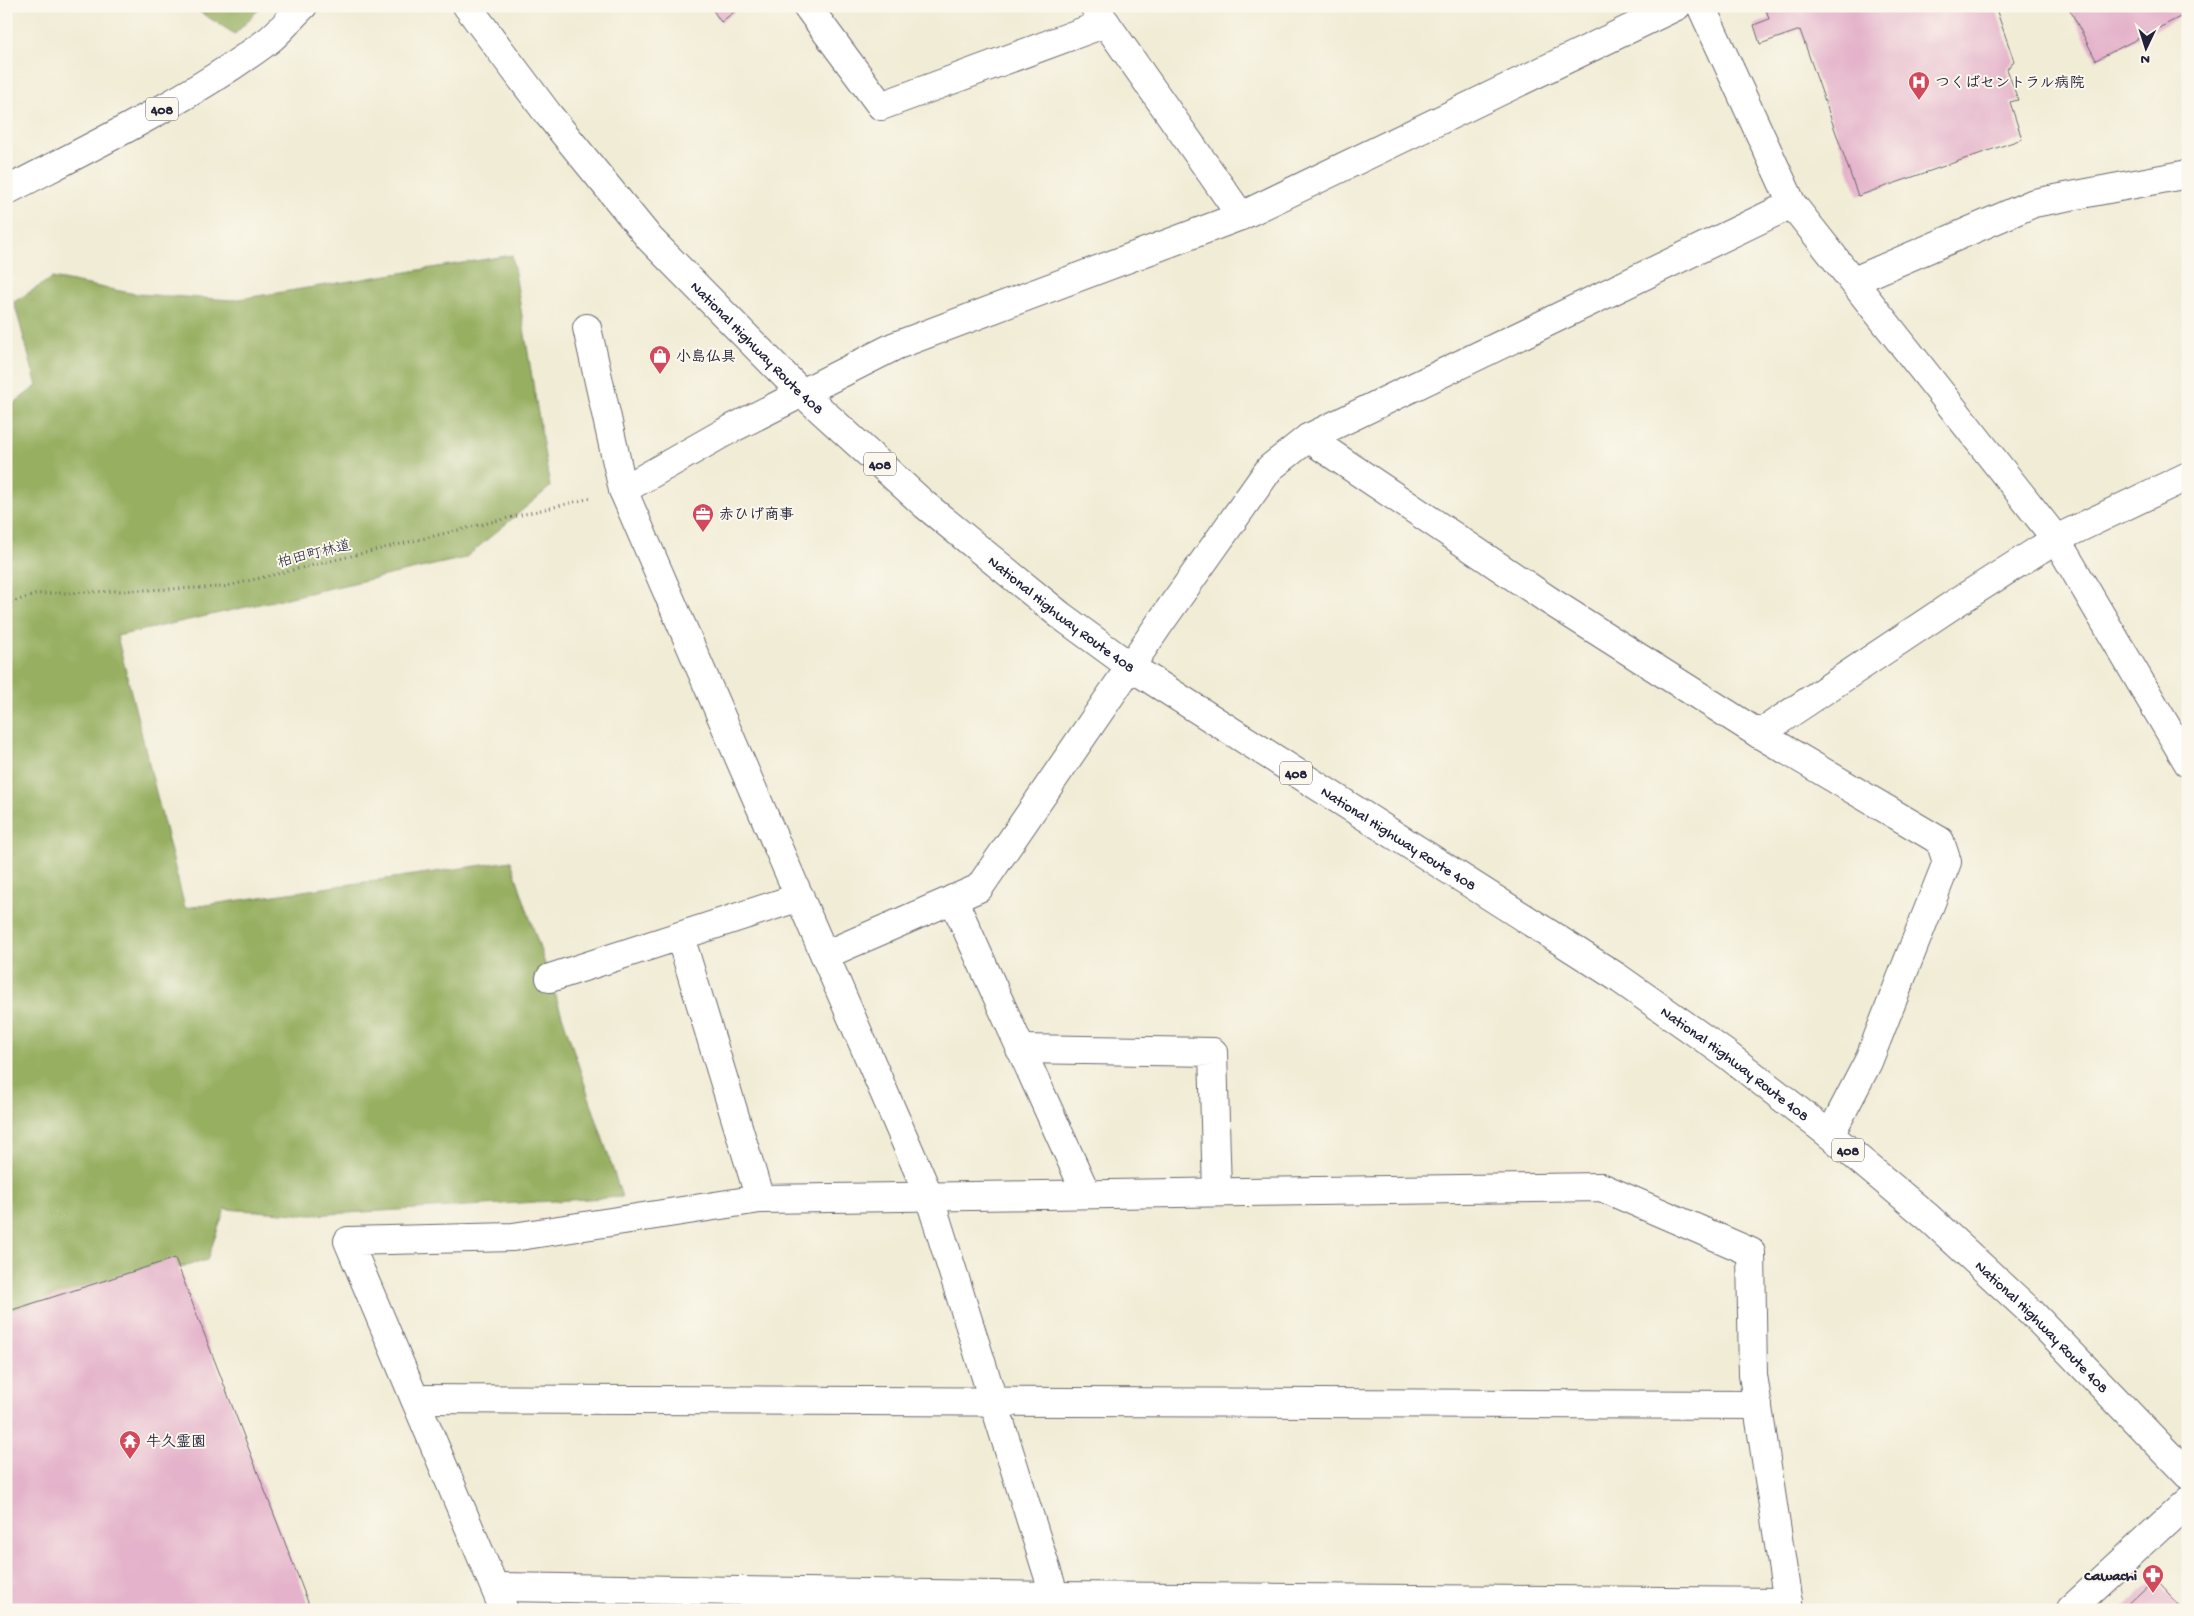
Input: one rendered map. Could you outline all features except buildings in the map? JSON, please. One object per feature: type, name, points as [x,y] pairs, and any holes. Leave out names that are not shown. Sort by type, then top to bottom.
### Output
[{"type":"main road","name":"408","points":[[6,191],[134,125],[216,77],[270,40],[303,6]]},
{"type":"main road","name":"National Highway Route 408","points":[[466,6],[548,114],[650,239],[802,392],[925,505],[1060,615],[1131,667],[1617,977],[1726,1054],[1830,1135],[1928,1217],[2031,1312],[2188,1475]]},
{"type":"main road","points":[[807,6],[881,106],[1100,14],[1241,216]]},
{"type":"main road","points":[[623,490],[725,432],[895,346],[1241,216],[1676,6]]},
{"type":"main road","points":[[1701,6],[1792,204],[2056,539],[2184,750]]},
{"type":"main road","points":[[1854,281],[2034,203],[2188,174]]},
{"type":"main road","points":[[826,955],[979,888],[1270,468],[1308,438],[1792,204]]},
{"type":"main road","points":[[587,328],[623,490],[929,1196],[1057,1603]]},
{"type":"main road","points":[[1308,438],[1550,601],[1759,734],[1940,841],[1947,862],[1868,1062],[1830,1135]]},
{"type":"main road","points":[[1759,734],[1957,602],[2056,539],[2188,476]]},
{"type":"main road","points":[[550,978],[800,897]]},
{"type":"main road","points":[[953,900],[1086,1193]]},
{"type":"main road","points":[[680,936],[760,1199]]},
{"type":"main road","points":[[1020,1049],[1213,1052],[1217,1192]]},
{"type":"main road","points":[[1601,1187],[1751,1252],[1753,1375],[1788,1606],[1057,1603],[500,1598],[348,1241],[513,1237],[760,1199],[1601,1187]]},
{"type":"main road","points":[[415,1399],[993,1400],[1758,1405]]},
{"type":"main road","points":[[2070,1610],[2188,1501]]},
{"type":"path","name":"柏田町林道","points":[[6,604],[37,594],[223,587],[623,490]]},
{"type":"green space","points":[[190,6],[262,6],[235,34]]},
{"type":"green space","points":[[512,255],[550,487],[465,558],[117,636],[185,908],[511,861],[622,1197],[312,1215],[225,1209],[207,1260],[9,1311],[6,1304],[6,409],[37,386],[14,302],[52,278],[136,294],[233,300]]},
{"type":"place","name":"つくばセントラル病院","points":[[1919,101]]},
{"type":"place","name":"小島仏具","points":[[660,375]]},
{"type":"place","name":"赤ひげ商事","points":[[703,533]]},
{"type":"place","name":"牛久霊園","points":[[130,1460]]},
{"type":"place","name":"Cawachi","points":[[2153,1594]]}]
